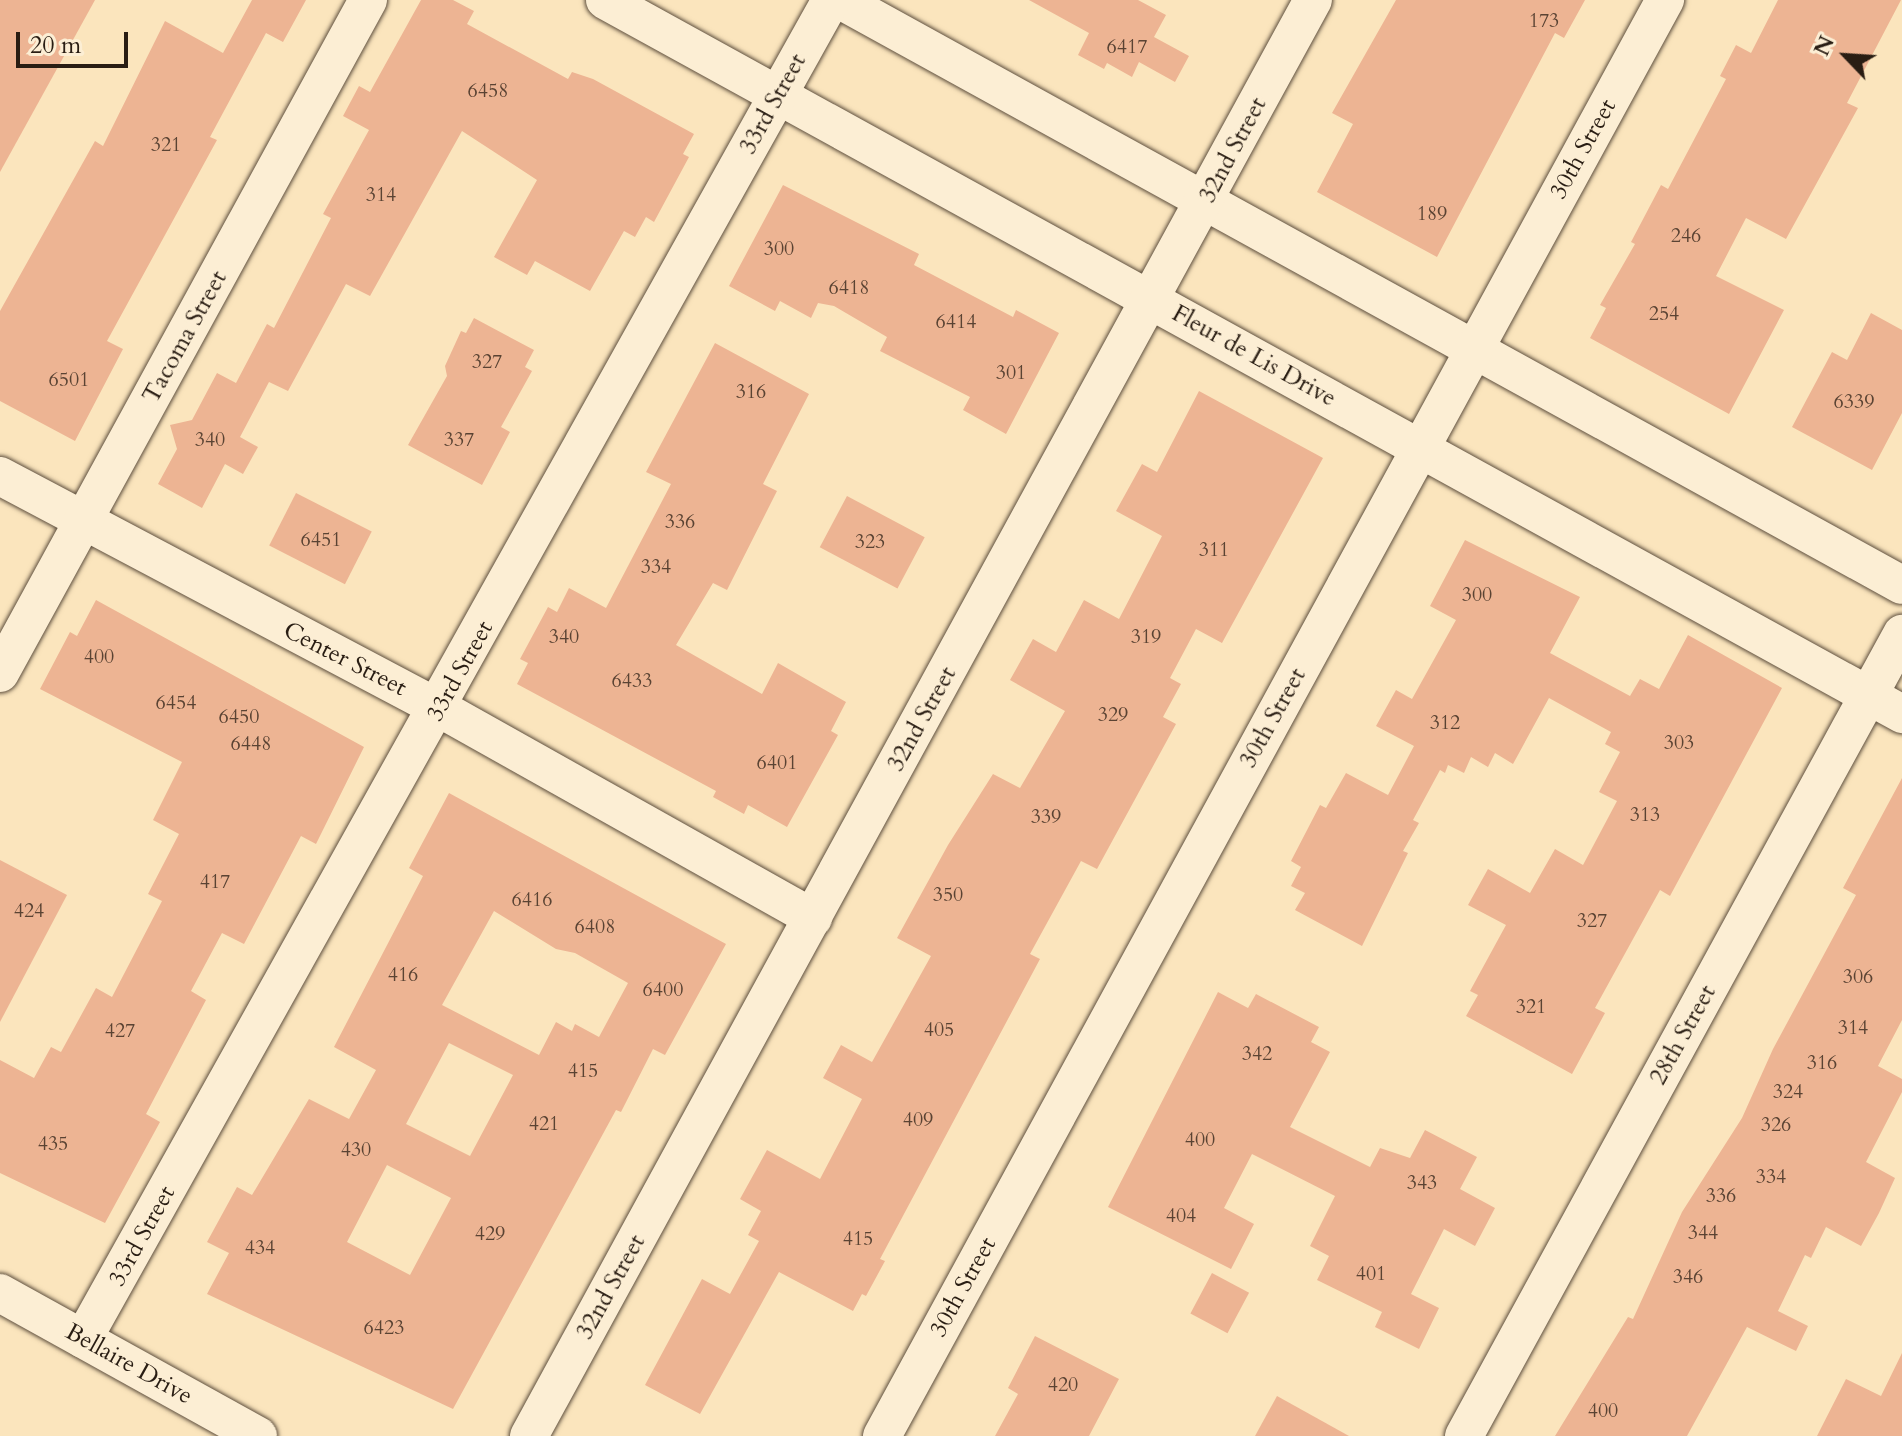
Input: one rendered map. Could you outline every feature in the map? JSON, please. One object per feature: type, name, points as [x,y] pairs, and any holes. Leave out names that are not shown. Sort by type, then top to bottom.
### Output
[{"type":"street","name":"Tacoma Street","points":[[0,673],[368,0]]},
{"type":"street","name":"Fleur de Lis Drive","points":[[605,0],[659,13],[778,95],[1902,714]]},
{"type":"street","name":"33rd Street","points":[[83,1339],[439,708],[831,0]]},
{"type":"street","points":[[840,0],[1902,585]]},
{"type":"street","name":"32nd Street","points":[[529,1436],[1313,0]]},
{"type":"street","name":"30th Street","points":[[882,1436],[1665,0]]},
{"type":"street","name":"Center Street","points":[[0,476],[83,523],[439,708],[813,918]]},
{"type":"street","name":"28th Street","points":[[1464,1436],[1902,634]]},
{"type":"street","name":"Bellaire Drive","points":[[0,1293],[258,1436]]},
{"type":"building","points":[[0,0],[95,0],[0,172]]},
{"type":"building","points":[[252,0],[306,0],[283,42],[266,33],[210,137],[217,140],[107,341],[123,349],[75,441],[0,401],[0,311],[95,141],[103,146],[165,21],[223,53]]},
{"type":"building","points":[[421,0],[453,0],[474,11],[467,24],[568,79],[572,72],[593,79],[694,134],[683,154],[689,157],[654,222],[646,217],[635,237],[624,231],[590,291],[535,261],[527,275],[494,257],[537,180],[462,131],[370,296],[346,284],[288,391],[269,382],[240,437],[258,447],[243,474],[225,464],[202,508],[158,484],[177,449],[170,425],[192,420],[217,373],[236,383],[267,324],[274,328],[331,218],[323,214],[369,130],[343,116],[359,86],[370,92]]},
{"type":"building","points":[[1029,0],[1138,0],[1166,15],[1154,37],[1189,56],[1175,82],[1139,62],[1132,77],[1107,63],[1104,69],[1078,55],[1089,33]]},
{"type":"building","points":[[1396,0],[1585,0],[1564,38],[1555,33],[1437,257],[1317,192],[1353,124],[1332,113]]},
{"type":"building","points":[[1778,0],[1901,0],[1847,103],[1858,108],[1786,239],[1746,218],[1716,276],[1784,310],[1729,414],[1590,338],[1606,308],[1600,305],[1635,244],[1631,242],[1661,185],[1668,189],[1726,79],[1720,76],[1736,45],[1751,53]]},
{"type":"building","points":[[783,185],[919,254],[914,265],[1013,317],[1016,310],[1059,333],[1006,434],[963,410],[970,397],[880,351],[887,337],[834,306],[818,303],[811,318],[780,301],[775,311],[729,286]]},
{"type":"building","points":[[1871,313],[1902,330],[1902,413],[1872,470],[1792,427],[1832,352],[1847,360]]},
{"type":"building","points":[[474,318],[534,350],[525,367],[532,371],[501,427],[510,432],[482,485],[408,445],[447,376],[445,366],[461,331],[466,333]]},
{"type":"building","points":[[715,343],[809,394],[763,484],[777,491],[727,590],[713,583],[676,645],[762,694],[778,663],[846,702],[831,731],[838,735],[787,827],[748,805],[744,814],[713,797],[716,791],[517,684],[528,663],[520,659],[548,607],[557,612],[569,588],[606,608],[671,484],[646,472]]},
{"type":"building","points":[[1199,391],[1323,458],[1222,643],[1196,629],[1170,678],[1181,684],[1163,717],[1176,724],[1097,869],[1081,861],[1030,954],[1040,959],[880,1259],[885,1261],[866,1296],[862,1294],[853,1311],[779,1272],[700,1414],[645,1385],[702,1279],[730,1294],[759,1241],[748,1235],[761,1211],[740,1199],[767,1150],[820,1179],[862,1099],[823,1078],[841,1045],[872,1062],[931,956],[897,938],[948,845],[993,774],[1020,788],[1065,711],[1010,680],[1033,639],[1056,652],[1084,600],[1119,619],[1162,536],[1116,511],[1142,464],[1157,472]]},
{"type":"building","points":[[296,493],[372,532],[345,584],[269,546]]},
{"type":"building","points":[[847,496],[925,537],[897,589],[820,547]]},
{"type":"building","points":[[1465,540],[1580,597],[1550,653],[1630,696],[1640,679],[1659,689],[1688,635],[1782,688],[1670,896],[1660,890],[1595,1008],[1605,1013],[1572,1074],[1466,1016],[1478,995],[1470,991],[1506,925],[1468,905],[1488,869],[1530,893],[1555,849],[1583,865],[1617,801],[1599,792],[1620,752],[1605,744],[1611,732],[1549,698],[1513,764],[1495,753],[1488,767],[1471,757],[1464,773],[1448,765],[1445,773],[1440,770],[1413,820],[1419,823],[1403,851],[1408,853],[1362,946],[1295,910],[1305,893],[1291,886],[1301,867],[1291,861],[1320,805],[1326,808],[1346,773],[1388,795],[1414,746],[1376,726],[1396,690],[1412,699],[1456,620],[1430,606]]},
{"type":"building","points":[[96,600],[364,747],[316,844],[301,836],[244,944],[222,933],[191,991],[206,1000],[146,1114],[160,1122],[105,1223],[0,1173],[0,1060],[34,1078],[51,1047],[61,1052],[96,988],[112,997],[162,901],[148,894],[179,834],[153,820],[182,762],[40,689],[70,632],[77,636]]},
{"type":"building","points":[[1902,778],[1902,1020],[1878,1066],[1902,1079],[1902,1092],[1866,1162],[1895,1178],[1879,1213],[1861,1246],[1826,1227],[1811,1258],[1805,1255],[1778,1311],[1808,1326],[1796,1351],[1747,1327],[1687,1436],[1555,1436],[1628,1317],[1633,1319],[1682,1212],[1742,1118],[1773,1049],[1856,895],[1843,888]]},
{"type":"building","points":[[449,793],[726,944],[665,1055],[653,1049],[621,1112],[616,1110],[453,1409],[207,1294],[229,1253],[207,1242],[237,1187],[252,1195],[309,1099],[349,1119],[376,1070],[334,1047],[423,876],[409,868]],"holes":[[[494,911],[556,949],[575,953],[628,983],[599,1037],[575,1024],[572,1031],[556,1022],[539,1055],[442,1005]],[[449,1043],[513,1075],[470,1156],[406,1124]],[[387,1165],[451,1198],[410,1275],[347,1242]]]},
{"type":"building","points":[[0,860],[67,895],[0,1022]]},
{"type":"building","points":[[1218,992],[1248,1008],[1256,994],[1319,1027],[1311,1042],[1330,1052],[1290,1127],[1370,1167],[1380,1148],[1410,1158],[1425,1130],[1477,1157],[1460,1189],[1495,1208],[1475,1246],[1444,1229],[1411,1294],[1439,1308],[1419,1349],[1375,1327],[1382,1312],[1317,1280],[1329,1256],[1310,1246],[1335,1196],[1252,1154],[1224,1208],[1254,1224],[1231,1269],[1108,1207]]},
{"type":"building","points":[[1212,1273],[1249,1293],[1227,1333],[1190,1314]]},
{"type":"building","points":[[1035,1336],[1119,1379],[1089,1436],[995,1436],[1018,1394],[1008,1388]]},
{"type":"building","points":[[1902,1353],[1902,1436],[1817,1436],[1846,1379],[1881,1396]]},
{"type":"building","points":[[1277,1396],[1349,1436],[1255,1436]]}]
